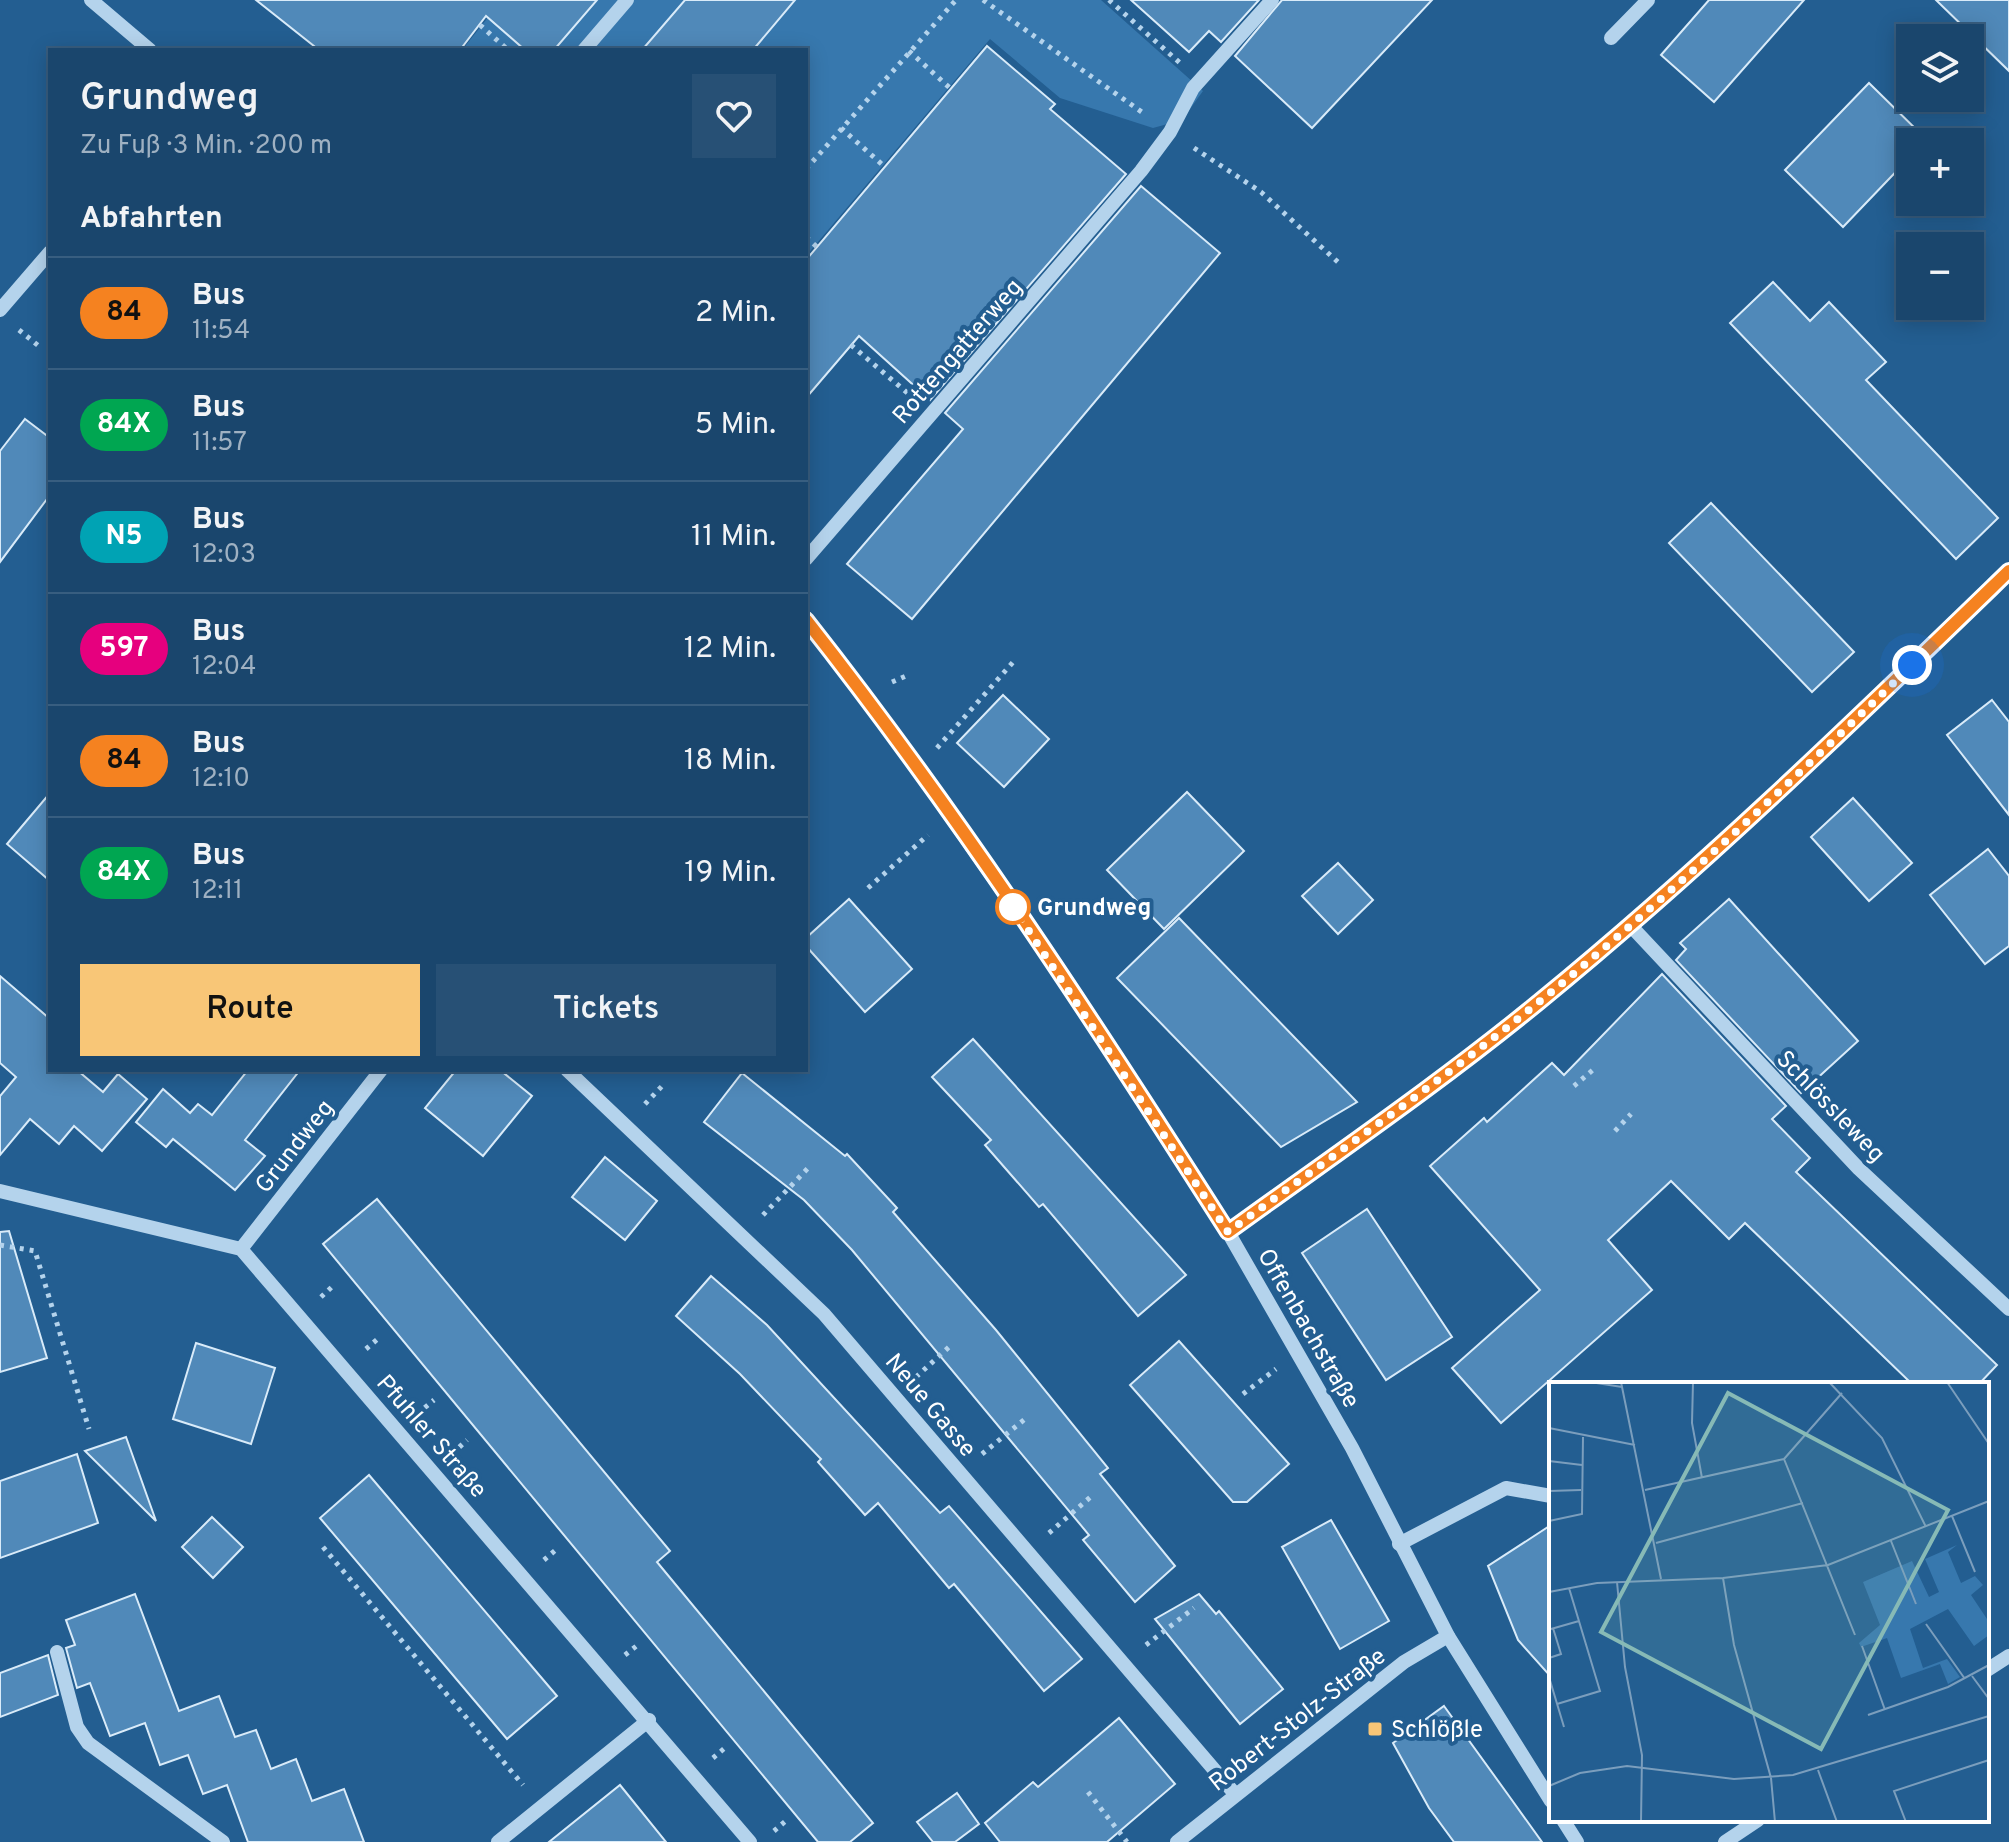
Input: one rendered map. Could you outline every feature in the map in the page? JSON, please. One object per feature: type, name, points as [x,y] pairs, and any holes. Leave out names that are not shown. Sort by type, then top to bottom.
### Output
[{"type":"street","points":[[91,0],[148,48]]},
{"type":"street","points":[[586,48],[627,0]]},
{"type":"street","name":"Rottengatterweg","points":[[808,557],[1141,171],[1170,132],[1196,85],[1272,0]]},
{"type":"street","points":[[1611,38],[1648,0]]},
{"type":"street","points":[[0,310],[48,254]]},
{"type":"street","points":[[1228,1232],[1359,1139],[1540,1002],[1814,759],[2009,571]]},
{"type":"street","name":"Offenbachstraße","points":[[808,623],[918,769],[1050,959],[1228,1232],[1298,1350],[1448,1636],[1549,1798]]},
{"type":"street","name":"Schlössleweg","points":[[1630,925],[1859,1169],[2009,1309]]},
{"type":"street","name":"Grundweg","points":[[241,1249],[379,1072]]},
{"type":"street","name":"Neue Gasse","points":[[569,1072],[824,1314],[1235,1794]]},
{"type":"street","points":[[0,1191],[241,1249]]},
{"type":"street","name":"Pfuhler Straße","points":[[241,1249],[649,1720],[750,1842]]},
{"type":"street","points":[[1399,1544],[1506,1488],[1549,1496]]},
{"type":"street","name":"Robert-Stolz-Straße","points":[[1177,1842],[1404,1662],[1448,1636]]},
{"type":"street","points":[[57,1652],[77,1727],[88,1743],[223,1842]]},
{"type":"street","points":[[1989,1669],[2009,1656]]},
{"type":"street","points":[[498,1842],[649,1720]]},
{"type":"street","points":[[1564,1822],[1577,1842]]},
{"type":"street","points":[[1725,1842],[1755,1822]]},
{"type":"path","points":[[808,167],[956,0]]},
{"type":"path","points":[[1109,0],[1196,85]]},
{"type":"path","points":[[480,25],[506,48]]},
{"type":"path","points":[[909,51],[951,89]]},
{"type":"path","points":[[841,128],[885,167]]},
{"type":"path","points":[[808,239],[817,247]]},
{"type":"path","points":[[851,345],[932,414]]},
{"type":"path","points":[[918,769],[1015,660]]},
{"type":"path","points":[[892,682],[906,676]]},
{"type":"path","points":[[868,888],[950,815]]},
{"type":"path","points":[[1574,1086],[1594,1069]]},
{"type":"path","points":[[1615,1131],[1631,1114]]},
{"type":"path","points":[[743,1236],[811,1165]]},
{"type":"path","points":[[0,1245],[35,1251],[89,1429]]},
{"type":"path","points":[[894,1396],[949,1347]]},
{"type":"path","points":[[959,1472],[1025,1419]]},
{"type":"path","points":[[1027,1552],[1094,1494]]},
{"type":"path","points":[[323,1547],[541,1807]]},
{"type":"path","points":[[1123,1663],[1194,1608]]},
{"type":"path","points":[[1088,1792],[1127,1842]]},
{"type":"shaded area","points":[[502,0],[1101,0],[1203,91],[1182,120],[1153,128],[1060,98],[990,39],[808,254],[808,48],[464,48]]},
{"type":"building","points":[[256,0],[597,0],[556,48],[523,48],[486,16],[462,48],[316,48]]},
{"type":"building","points":[[685,0],[795,0],[755,48],[644,48]]},
{"type":"building","points":[[1131,0],[1259,0],[1221,42],[1209,31],[1189,52]]},
{"type":"building","points":[[1282,0],[1432,0],[1312,128],[1235,56]]},
{"type":"building","points":[[1709,0],[1804,0],[1714,102],[1661,55]]},
{"type":"building","points":[[1936,0],[2009,0],[2009,71],[1984,47],[1984,24],[1961,24]]},
{"type":"building","points":[[987,46],[1055,104],[1050,109],[1126,174],[930,400],[859,336],[808,396],[808,258]]},
{"type":"building","points":[[1869,83],[1915,128],[1896,128],[1896,172],[1843,227],[1785,170]]},
{"type":"building","points":[[1141,186],[1220,253],[912,619],[847,564],[963,429],[945,413]]},
{"type":"building","points":[[1773,282],[1810,321],[1829,302],[1886,362],[1866,380],[1998,518],[1956,559],[1730,323]]},
{"type":"building","points":[[25,419],[48,436],[48,498],[0,562],[0,451]]},
{"type":"building","points":[[1711,503],[1854,652],[1812,692],[1669,543]]},
{"type":"building","points":[[1003,695],[1049,739],[1004,787],[957,743]]},
{"type":"building","points":[[1992,700],[2009,722],[2009,815],[1947,735]]},
{"type":"building","points":[[1187,792],[1244,851],[1164,929],[1107,870]]},
{"type":"building","points":[[48,795],[48,879],[7,844]]},
{"type":"building","points":[[1853,798],[1912,863],[1869,901],[1811,837]]},
{"type":"building","points":[[1988,849],[2009,876],[2009,946],[1985,964],[1930,895]]},
{"type":"building","points":[[1338,863],[1373,900],[1338,934],[1302,896]]},
{"type":"building","points":[[849,899],[912,969],[865,1012],[808,948],[808,936]]},
{"type":"building","points":[[1729,899],[1858,1041],[1801,1093],[1676,960],[1686,949],[1680,943]]},
{"type":"building","points":[[1179,918],[1357,1102],[1281,1147],[1117,978]]},
{"type":"building","points":[[1662,974],[1786,1106],[1772,1119],[1810,1158],[1796,1172],[1997,1365],[1981,1382],[1910,1382],[1745,1223],[1729,1239],[1671,1181],[1608,1240],[1652,1290],[1501,1423],[1452,1368],[1540,1290],[1430,1166],[1484,1118],[1487,1122],[1552,1063],[1564,1075]]},
{"type":"building","points":[[0,976],[48,1017],[48,1072],[79,1072],[103,1092],[118,1074],[147,1099],[102,1151],[74,1126],[59,1144],[30,1119],[0,1155],[0,1096],[16,1077],[0,1063]]},
{"type":"building","points":[[973,1039],[1186,1275],[1138,1316],[1043,1204],[1039,1207],[985,1145],[991,1140],[932,1077]]},
{"type":"building","points":[[246,1072],[298,1072],[245,1140],[265,1156],[235,1190],[173,1139],[166,1147],[136,1122],[163,1089],[190,1113],[198,1104],[212,1115]]},
{"type":"building","points":[[454,1072],[502,1072],[532,1096],[483,1156],[425,1108]]},
{"type":"building","points":[[742,1073],[845,1156],[847,1154],[897,1208],[893,1212],[996,1330],[1108,1468],[1100,1474],[1175,1566],[1135,1602],[1083,1540],[1089,1535],[852,1250],[804,1200],[704,1122]]},
{"type":"building","points":[[605,1157],[657,1201],[625,1240],[572,1197]]},
{"type":"building","points":[[377,1199],[670,1551],[657,1562],[873,1823],[850,1842],[818,1842],[323,1244]]},
{"type":"building","points":[[1367,1209],[1452,1337],[1386,1380],[1302,1253]]},
{"type":"building","points":[[9,1231],[47,1358],[0,1372],[0,1232]]},
{"type":"building","points":[[711,1276],[767,1325],[940,1513],[949,1506],[1082,1659],[1044,1691],[954,1584],[949,1588],[878,1503],[865,1515],[818,1462],[821,1459],[740,1374],[676,1316]]},
{"type":"building","points":[[1179,1341],[1289,1464],[1247,1502],[1233,1502],[1130,1385]]},
{"type":"building","points":[[196,1343],[275,1368],[251,1444],[173,1419]]},
{"type":"building","points":[[126,1437],[156,1521],[85,1451]]},
{"type":"building","points":[[77,1454],[98,1523],[0,1558],[0,1481]]},
{"type":"building","points":[[369,1475],[557,1696],[507,1739],[320,1518]]},
{"type":"building","points":[[212,1517],[243,1547],[213,1578],[182,1547]]},
{"type":"building","points":[[1331,1520],[1389,1621],[1340,1649],[1282,1547]]},
{"type":"building","points":[[1549,1526],[1549,1675],[1518,1640],[1488,1566]]},
{"type":"building","points":[[135,1594],[179,1711],[219,1696],[235,1737],[256,1730],[271,1769],[296,1759],[312,1801],[344,1789],[364,1842],[248,1842],[227,1785],[203,1794],[188,1755],[160,1765],[145,1723],[110,1736],[90,1683],[77,1688],[66,1648],[75,1645],[66,1620]]},
{"type":"building","points":[[1199,1594],[1216,1614],[1219,1611],[1283,1689],[1240,1724],[1155,1619]]},
{"type":"building","points":[[48,1655],[58,1695],[0,1717],[0,1673]]},
{"type":"building","points":[[1444,1706],[1542,1842],[1454,1842],[1429,1808],[1393,1743]]},
{"type":"building","points":[[1119,1718],[1175,1784],[1107,1842],[1000,1842],[985,1823],[1033,1782],[1038,1787]]},
{"type":"building","points":[[620,1785],[666,1842],[549,1842]]},
{"type":"building","points":[[957,1793],[979,1824],[955,1842],[933,1842],[917,1822]]},
{"type":"bus line","name":"84","points":[[808,623],[870,701],[1050,959],[1228,1232],[1359,1139],[1540,1002],[1814,759],[2009,571]]},
{"type":"place","name":"Grundweg","points":[[1013,907]]},
{"type":"place","name":"Schlößle","points":[[1375,1729]]},
{"type":"route","points":[[1013,907],[1228,1232],[1359,1139],[1540,1002],[1795,777],[1912,665]]}]
